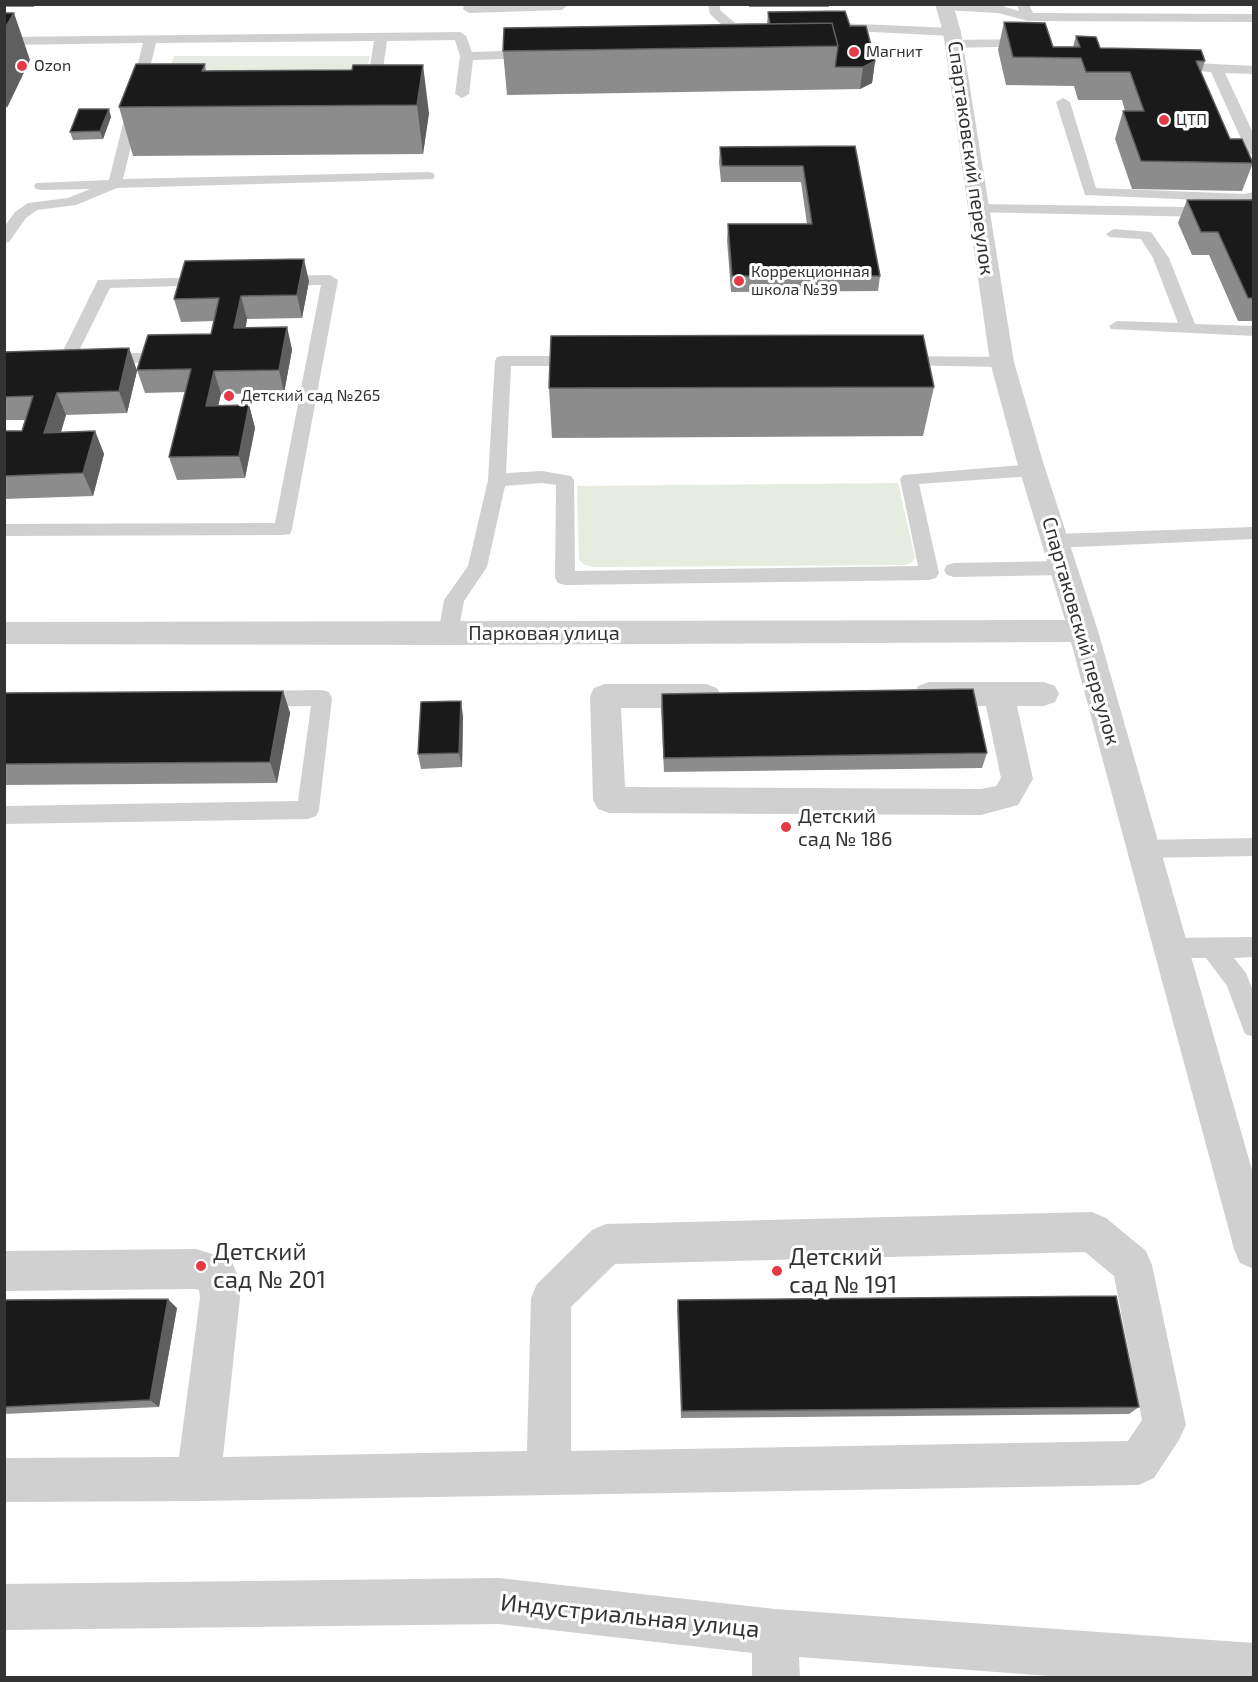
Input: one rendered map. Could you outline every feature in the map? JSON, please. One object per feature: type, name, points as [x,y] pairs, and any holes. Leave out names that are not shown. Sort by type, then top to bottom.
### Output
[{"type":"street","name":"Спартаковский переулок","points":[[944,5],[953,38],[977,209],[1002,362],[1083,631],[1254,1249]]},
{"type":"street","name":"Парковая улица","points":[[4,633],[448,634],[1083,631]]},
{"type":"street","points":[[736,696],[605,696],[609,800],[981,802],[1006,796],[1017,779],[999,694]]},
{"type":"street","points":[[904,695],[1044,694]]},
{"type":"street","points":[[4,1480],[198,1479],[1139,1463],[1164,1425],[1132,1266],[1092,1232],[606,1244],[551,1298],[549,1473]]},
{"type":"street","points":[[4,1271],[196,1269],[216,1274],[220,1298],[198,1479]]},
{"type":"street","name":"Индустриальная улица","points":[[4,1607],[499,1601],[775,1632],[1254,1667]]},
{"type":"street","points":[[775,1632],[776,1677]]},
{"type":"lane","points":[[469,6],[469,9],[562,6],[562,4]]},
{"type":"lane","points":[[714,4],[714,10],[732,27]]},
{"type":"lane","points":[[944,5],[1025,11],[1254,18]]},
{"type":"lane","points":[[719,39],[732,27],[776,27]]},
{"type":"lane","points":[[820,27],[1036,43],[1046,46]]},
{"type":"lane","points":[[351,82],[379,83],[381,36]]},
{"type":"lane","points":[[4,41],[460,36],[467,56],[462,94]]},
{"type":"lane","points":[[115,184],[145,85],[151,39]]},
{"type":"lane","points":[[467,56],[543,54]]},
{"type":"lane","points":[[1162,66],[1254,70]]},
{"type":"lane","points":[[1216,68],[1254,152]]},
{"type":"lane","points":[[1063,102],[1090,192],[1245,198],[1254,196]]},
{"type":"lane","points":[[41,186],[428,176]]},
{"type":"lane","points":[[4,239],[20,215],[33,206],[70,202],[115,184]]},
{"type":"lane","points":[[977,209],[1254,213]]},
{"type":"lane","points":[[1132,211],[1135,222],[1161,258],[1188,328]]},
{"type":"lane","points":[[1114,234],[1146,235]]},
{"type":"lane","points":[[4,530],[283,529],[330,280],[258,281]]},
{"type":"lane","points":[[67,358],[104,283],[223,281]]},
{"type":"lane","points":[[1117,326],[1254,331]]},
{"type":"lane","points":[[48,359],[143,358]]},
{"type":"lane","points":[[448,634],[454,600],[477,567],[497,480],[503,361],[594,361]]},
{"type":"lane","points":[[879,361],[1002,362]]},
{"type":"lane","points":[[497,480],[542,477],[565,480],[565,578],[929,573],[909,479],[1033,470]]},
{"type":"lane","points":[[1055,541],[1254,533]]},
{"type":"lane","points":[[954,570],[1064,568]]},
{"type":"lane","points":[[4,815],[308,810],[322,698],[228,699]]},
{"type":"lane","points":[[1144,849],[1254,847]]},
{"type":"lane","points":[[1170,948],[1254,947]]},
{"type":"lane","points":[[1213,948],[1237,981],[1254,1026]]},
{"type":"shaded area","points":[[174,56],[370,56],[366,72],[169,71]]},
{"type":"shaded area","points":[[898,483],[915,558],[911,563],[905,565],[595,567],[585,565],[579,560],[577,486]]},
{"type":"building","points":[[845,11],[850,26],[866,26],[875,61],[863,67],[835,67],[838,46],[832,23],[770,24],[768,12]]},
{"type":"building","points":[[4,13],[14,13],[4,30]]},
{"type":"building","points":[[1004,22],[1045,23],[1053,47],[1080,47],[1076,36],[1096,37],[1100,48],[1201,50],[1205,61],[1196,61],[1230,139],[1242,139],[1253,163],[1141,161],[1123,111],[1144,111],[1130,72],[1086,72],[1081,58],[1013,57]]},
{"type":"building","points":[[832,23],[838,46],[503,51],[504,28]]},
{"type":"building","points":[[136,64],[205,64],[202,71],[352,70],[353,65],[423,65],[417,105],[119,107]]},
{"type":"building","points":[[79,109],[109,109],[100,131],[70,132]]},
{"type":"building","points":[[855,146],[880,276],[732,276],[728,224],[812,224],[803,166],[722,166],[720,147]]},
{"type":"building","points":[[1187,200],[1254,200],[1254,298],[1248,298],[1218,232],[1201,232]]},
{"type":"building","points":[[304,259],[297,295],[241,296],[234,328],[287,327],[279,370],[214,371],[206,406],[249,405],[239,456],[169,457],[191,369],[137,370],[148,335],[211,334],[219,298],[174,299],[185,261]]},
{"type":"building","points":[[923,335],[934,387],[549,388],[551,336]]},
{"type":"building","points":[[129,348],[119,391],[57,393],[44,433],[95,431],[83,473],[4,476],[4,431],[22,431],[33,396],[4,397],[4,352]]},
{"type":"building","points":[[973,689],[987,753],[664,758],[662,694]]},
{"type":"building","points":[[283,691],[270,762],[4,764],[4,693]]},
{"type":"building","points":[[461,701],[459,753],[418,754],[421,702]]},
{"type":"building","points":[[1116,1296],[1139,1407],[682,1411],[678,1300]]},
{"type":"building","points":[[168,1299],[150,1400],[4,1407],[4,1300]]},
{"type":"place","name":"Магнит","points":[[854,52]]},
{"type":"place","name":"Ozon","points":[[22,66]]},
{"type":"place","name":"ЦТП","points":[[1164,120]]},
{"type":"place","name":"Коррекционная школа №39","points":[[739,281]]},
{"type":"place","name":"Детский сад №265","points":[[229,396]]},
{"type":"place","name":"Детский сад № 186","points":[[786,827]]},
{"type":"place","name":"Детский сад № 201","points":[[201,1266]]},
{"type":"place","name":"Детский сад № 191","points":[[777,1271]]}]
